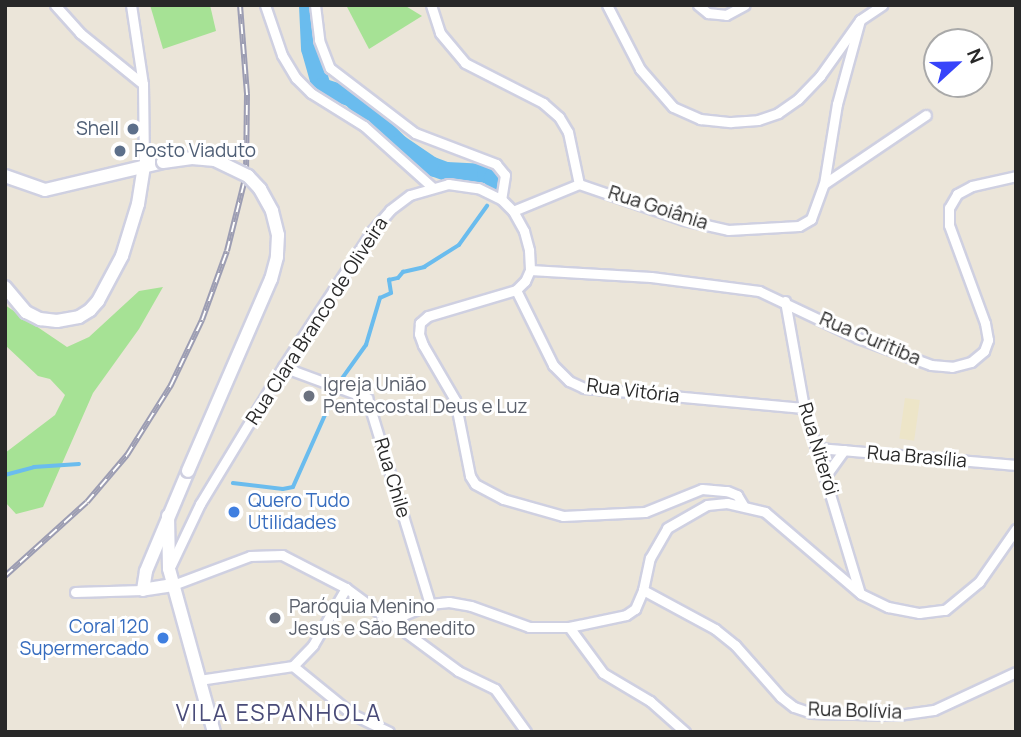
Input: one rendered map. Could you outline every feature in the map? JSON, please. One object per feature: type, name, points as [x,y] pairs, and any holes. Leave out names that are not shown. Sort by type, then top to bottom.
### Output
[{"type":"main road","points":[[5,176],[44,190],[144,165],[192,158],[215,160],[248,176],[260,189],[272,211],[278,235],[277,257],[271,279],[168,516],[146,570],[143,590],[173,585]]},
{"type":"main road","points":[[5,287],[26,312],[40,318],[57,321],[79,317],[90,310],[121,256],[138,204],[144,165]]},
{"type":"main road","points":[[168,516],[169,569],[214,732]]},
{"type":"street","points":[[55,5],[80,33],[143,84]]},
{"type":"street","points":[[131,5],[143,84],[144,165]]},
{"type":"street","points":[[265,5],[282,55],[296,78],[311,93],[363,125],[432,187]]},
{"type":"street","points":[[315,5],[320,40],[330,68],[415,133],[501,168],[506,183],[500,199]]},
{"type":"street","points":[[431,5],[440,33],[465,63],[542,103],[559,117],[568,132],[579,184],[513,211]]},
{"type":"street","points":[[607,5],[640,69],[673,107],[700,119],[731,122],[758,120],[778,113],[798,99],[820,76],[860,20],[882,5]]},
{"type":"street","points":[[698,5],[708,13],[726,15],[745,5]]},
{"type":"street","name":"Rua Goiânia","points":[[579,184],[684,220],[728,230],[799,226],[811,219],[824,184],[837,104],[860,20]]},
{"type":"street","points":[[824,184],[926,115]]},
{"type":"street","name":"Rua Curitiba","points":[[530,270],[691,281],[759,292],[785,301],[858,338],[931,365],[952,367],[971,362],[984,351],[988,340],[985,323],[949,225],[949,208],[957,194],[972,186],[1016,176]]},
{"type":"street","name":"Rua Clara Branco de Oliveira","points":[[169,569],[200,504],[283,367],[372,231],[390,210],[410,195],[432,187],[448,184],[478,188],[500,199],[513,211],[530,250],[530,270]]},
{"type":"street","points":[[530,270],[525,281],[516,290],[435,313],[420,323],[419,334],[423,345],[455,400],[470,476],[475,484],[503,499],[563,516],[645,512],[702,489],[727,491],[737,495],[743,505]]},
{"type":"street","name":"Rua Vitória","points":[[516,290],[553,365],[569,381],[584,388],[804,408]]},
{"type":"street","name":"Rua Niterói","points":[[785,301],[804,408],[861,594]]},
{"type":"street","name":"Rua Chile","points":[[283,367],[367,398],[430,604]]},
{"type":"street","name":"Rua Brasília","points":[[818,448],[1016,465]]},
{"type":"street","points":[[826,475],[844,450]]},
{"type":"street","points":[[389,621],[430,604],[449,602],[471,606],[529,627],[569,627],[626,615],[635,609],[643,590],[650,558],[667,528],[707,505],[743,505],[765,512],[861,594],[888,607],[919,613],[945,610],[979,582],[1016,529]]},
{"type":"street","points":[[173,585],[250,556],[266,553],[282,555],[346,588],[458,671],[495,689],[526,732]]},
{"type":"street","points":[[199,680],[293,666],[313,645],[346,588]]},
{"type":"street","points":[[75,592],[143,590]]},
{"type":"street","name":"Rua Bolívia","points":[[643,590],[715,629],[735,646],[782,697],[794,707],[811,713],[898,715],[934,710],[1016,672]]},
{"type":"street","points":[[569,627],[603,673],[650,701],[685,732]]},
{"type":"street","points":[[293,666],[352,714],[388,732]]},
{"type":"shaded area","points":[[905,398],[920,400],[914,441],[899,439]]},
{"type":"green space","points":[[150,5],[210,5],[216,31],[163,49]]},
{"type":"green space","points":[[346,5],[404,5],[422,16],[369,49]]},
{"type":"green space","points":[[163,287],[139,329],[93,393],[43,507],[16,514],[5,502],[5,453],[55,415],[65,395],[50,379],[38,376],[5,345],[5,305],[67,347],[89,337],[139,291]]},
{"type":"waterway","points":[[308,5],[310,48],[321,87],[351,97],[399,144],[432,166],[446,171],[486,173],[493,177],[496,187]]},
{"type":"waterway","points":[[341,380],[366,345],[380,298],[391,293],[389,280],[398,278],[403,272],[424,267],[459,245],[487,206]]},
{"type":"waterway","points":[[233,483],[283,489],[293,487],[330,404]]},
{"type":"waterway","points":[[5,475],[34,467],[79,464]]},
{"type":"railway","points":[[5,576],[87,502],[127,455],[171,385],[202,320],[227,251],[246,175],[247,94],[240,5]]},
{"type":"place","name":"Shell","points":[[133,129]]},
{"type":"place","name":"Posto Viaduto","points":[[120,151]]},
{"type":"place","name":"Igreja União Pentecostal Deus e Luz","points":[[309,396]]},
{"type":"place","name":"Quero Tudo Utilidades","points":[[234,512]]},
{"type":"place","name":"Paróquia Menino Jesus e São Benedito","points":[[275,618]]},
{"type":"place","name":"Coral 120 Supermercado","points":[[163,638]]},
{"type":"district","name":"VILA ESPANHOLA","points":[[279,712]]}]
